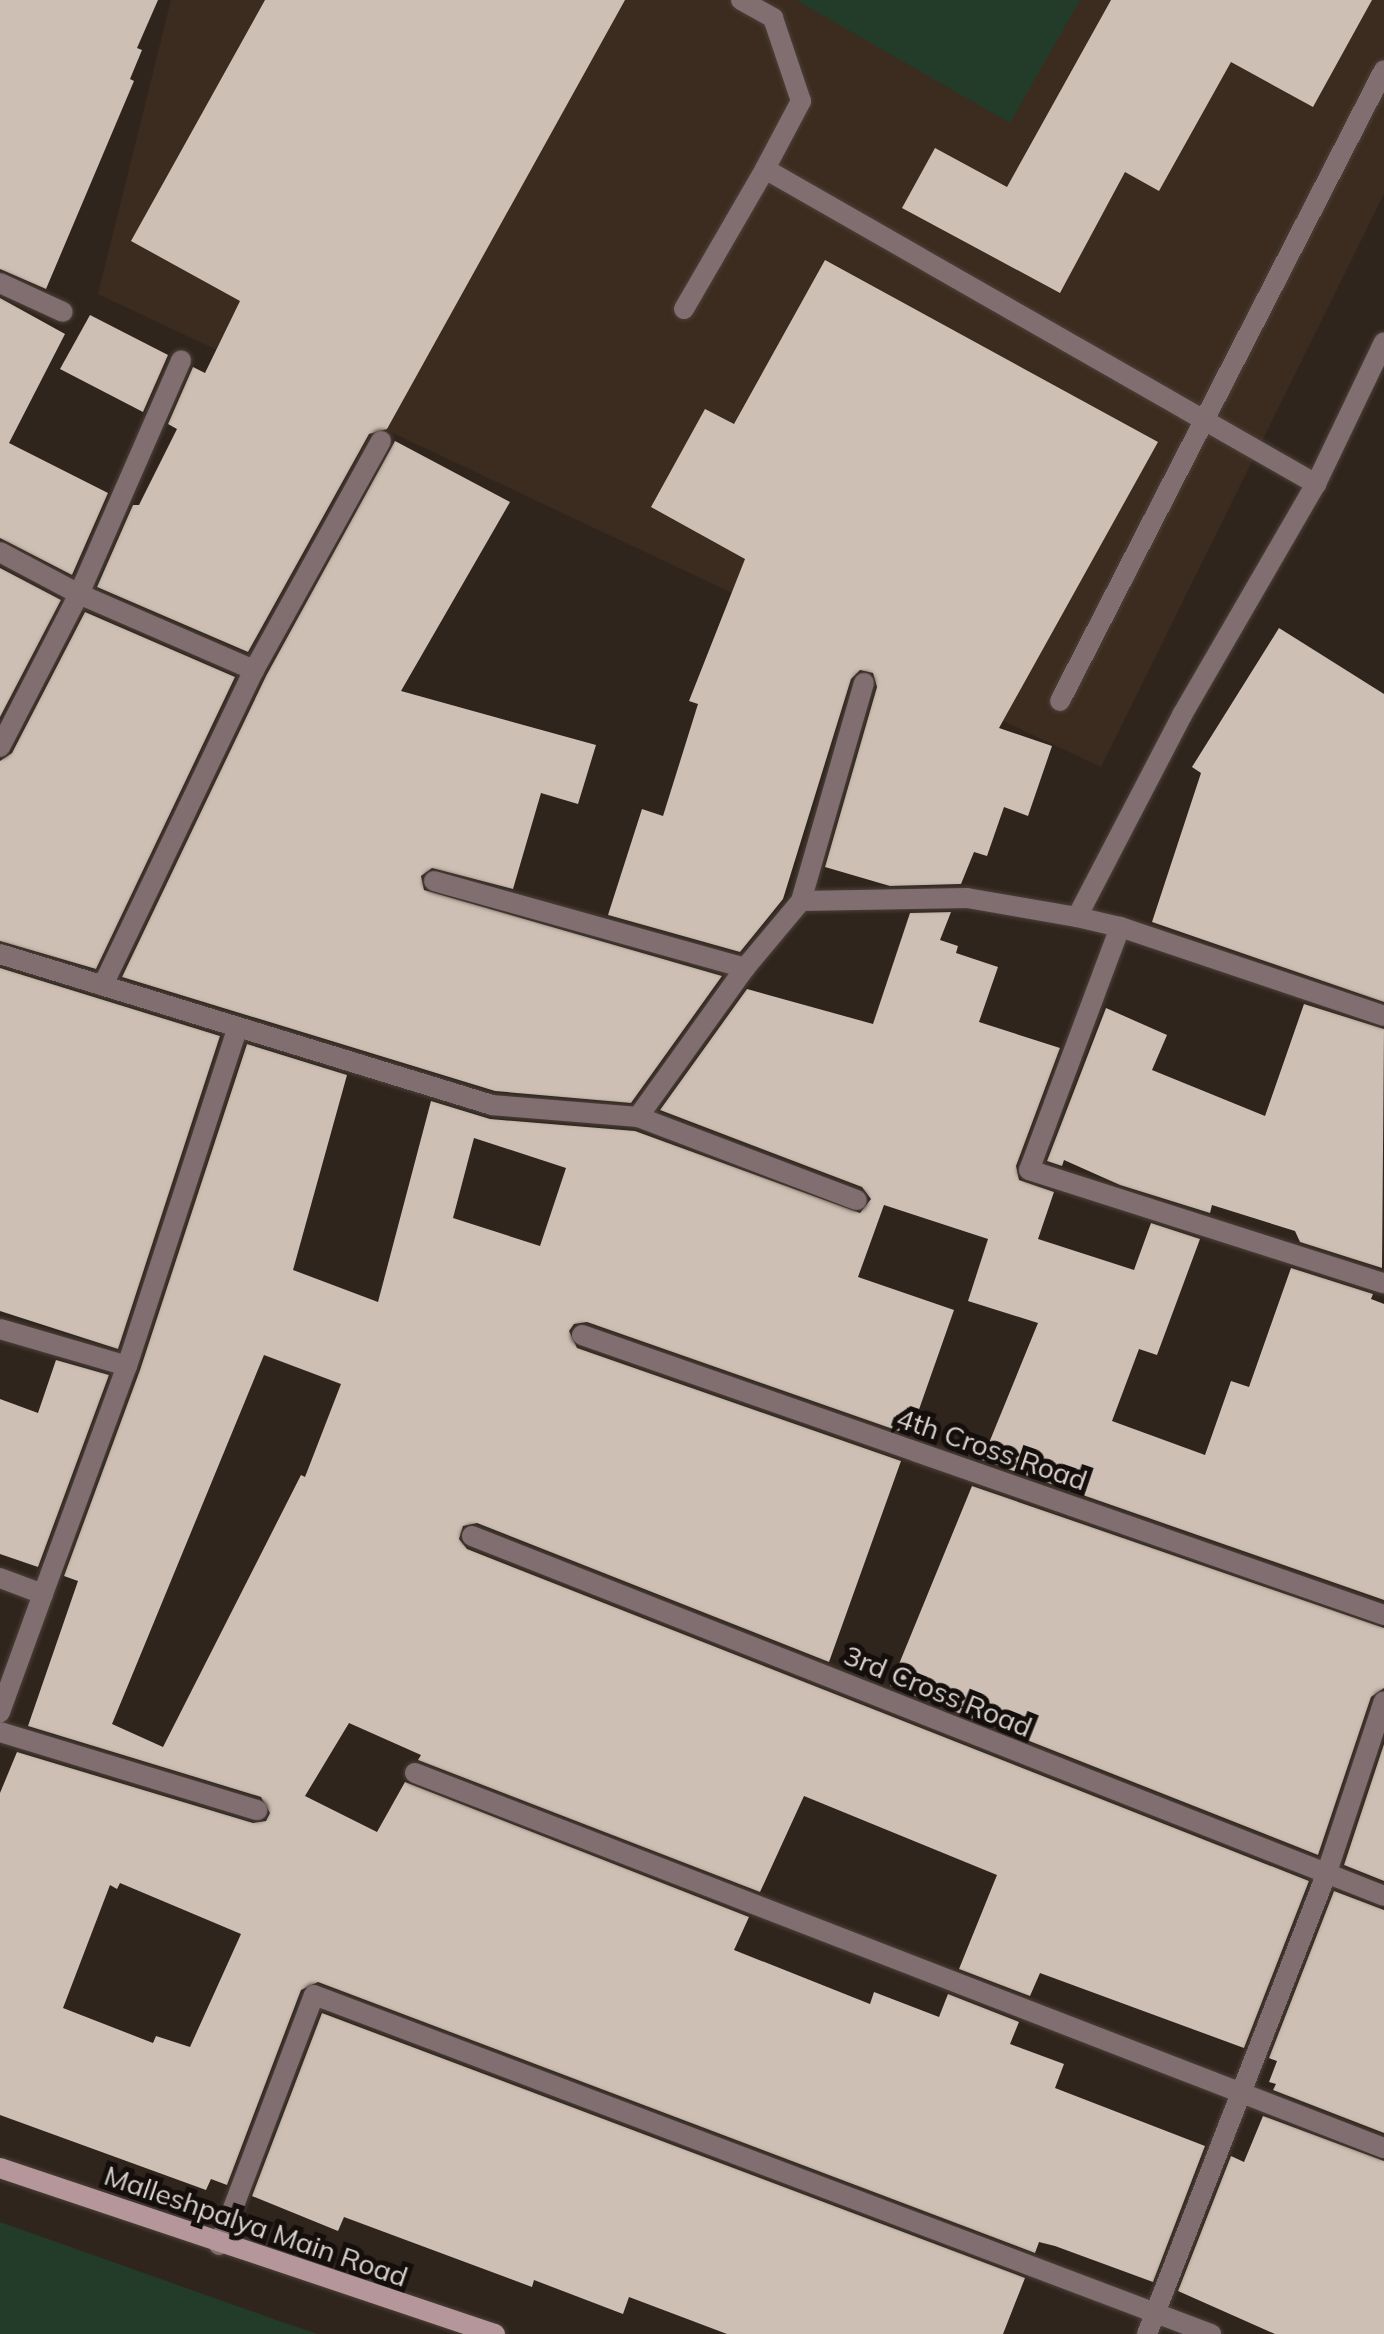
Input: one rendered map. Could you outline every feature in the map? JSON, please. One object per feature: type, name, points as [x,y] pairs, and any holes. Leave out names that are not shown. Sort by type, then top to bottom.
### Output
[{"type":"main road","name":"Malleshpalya Main Road","points":[[0,2168],[219,2245],[495,2334]]},
{"type":"street","points":[[684,309],[800,101],[773,18],[741,0]]},
{"type":"street","points":[[1060,701],[1384,70]]},
{"type":"street","points":[[765,169],[1316,484]]},
{"type":"street","points":[[0,282],[63,312]]},
{"type":"street","points":[[1077,917],[1182,715],[1316,484],[1383,345]]},
{"type":"street","points":[[0,747],[78,594],[182,360]]},
{"type":"street","points":[[104,983],[254,670],[381,441]]},
{"type":"street","points":[[0,552],[78,594],[254,670]]},
{"type":"street","points":[[638,1117],[744,968],[800,901],[864,683]]},
{"type":"street","points":[[434,881],[744,968]]},
{"type":"street","points":[[800,901],[967,898],[1077,917],[1120,927],[1384,1016]]},
{"type":"street","points":[[1120,927],[1029,1170],[1384,1282]]},
{"type":"street","points":[[0,954],[492,1105],[638,1117],[858,1200]]},
{"type":"street","points":[[0,1712],[127,1366],[236,1029]]},
{"type":"street","points":[[0,1328],[127,1366]]},
{"type":"street","name":"4th Cross Road","points":[[582,1335],[1384,1615]]},
{"type":"street","name":"3rd Cross Road","points":[[472,1536],[1384,1896]]},
{"type":"street","points":[[0,1578],[43,1594]]},
{"type":"street","points":[[1147,2334],[1326,1875],[1384,1701]]},
{"type":"street","points":[[0,1732],[258,1810]]},
{"type":"street","points":[[414,1773],[1384,2148]]},
{"type":"street","points":[[219,2245],[314,1995],[1210,2334]]},
{"type":"shaded area","points":[[171,0],[1384,0],[1384,194],[1101,767],[98,294]]},
{"type":"green space","points":[[796,0],[1080,0],[1010,123]]},
{"type":"green space","points":[[0,2222],[282,2322],[318,2334],[0,2334]]},
{"type":"building","points":[[0,0],[158,0],[137,48],[142,50],[130,79],[134,81],[46,289],[0,269]]},
{"type":"building","points":[[265,0],[625,0],[387,429],[369,434],[248,652],[97,587],[133,505],[139,505],[177,429],[168,424],[193,367],[205,373],[240,301],[131,241]]},
{"type":"building","points":[[1111,0],[1372,0],[1313,107],[1231,62],[1159,191],[1125,172],[1060,293],[902,208],[935,148],[1007,187]]},
{"type":"building","points":[[825,260],[1158,442],[999,728],[1052,746],[1028,816],[1004,807],[987,856],[974,852],[961,884],[890,886],[825,867],[877,687],[873,673],[860,670],[851,679],[783,899],[740,952],[608,915],[642,809],[663,816],[698,704],[689,701],[745,559],[651,507],[705,409],[734,424]]},
{"type":"building","points":[[0,298],[65,334],[9,443],[108,493],[72,575],[0,538]]},
{"type":"building","points":[[90,315],[168,355],[143,412],[60,369]]},
{"type":"building","points":[[395,441],[510,502],[401,691],[596,745],[578,804],[541,793],[513,889],[432,868],[421,876],[424,890],[722,976],[631,1103],[495,1091],[122,977],[266,676]]},
{"type":"building","points":[[0,568],[61,600],[0,717]]},
{"type":"building","points":[[85,612],[235,677],[96,969],[0,941],[0,761],[12,753]]},
{"type":"building","points":[[1279,628],[1384,694],[1384,1002],[1152,922],[1201,773],[1192,767]]},
{"type":"building","points":[[951,912],[940,940],[958,946],[956,953],[998,967],[979,1022],[1060,1048],[1016,1166],[1019,1180],[1054,1192],[1038,1239],[1134,1270],[1151,1223],[1200,1239],[1157,1355],[1139,1349],[1112,1421],[1205,1455],[1231,1381],[1249,1387],[1291,1268],[1373,1294],[1371,1299],[1384,1304],[1384,1600],[982,1460],[1038,1323],[968,1301],[988,1239],[884,1205],[858,1277],[954,1310],[910,1435],[587,1322],[574,1324],[569,1331],[577,1348],[901,1461],[829,1662],[477,1523],[463,1526],[459,1539],[467,1549],[1309,1881],[1244,2048],[1040,1973],[1030,1996],[959,1969],[997,1875],[804,1796],[760,1892],[418,1760],[421,1755],[349,1723],[305,1796],[377,1832],[405,1782],[749,1917],[734,1950],[870,2004],[874,1992],[939,2017],[948,1994],[1019,2022],[1010,2044],[1064,2064],[1055,2088],[1205,2146],[1153,2282],[1039,2242],[1035,2253],[318,1982],[301,1990],[227,2185],[211,2179],[206,2190],[0,2115],[0,1793],[17,1752],[253,1823],[266,1821],[270,1813],[261,1797],[28,1726],[78,1581],[64,1576],[140,1370],[247,1044],[347,1075],[293,1270],[378,1302],[431,1101],[490,1119],[635,1131],[860,1213],[871,1199],[862,1187],[660,1110],[747,989],[873,1024],[910,913]],"holes":[[[474,1138],[566,1168],[540,1246],[453,1218]],[[264,1355],[341,1384],[305,1477],[301,1475],[163,1747],[112,1724]],[[120,1883],[241,1934],[190,2047],[156,2036],[153,2043],[63,2008],[110,1885],[117,1889]]]},
{"type":"building","points":[[0,968],[220,1036],[118,1349],[0,1311]]},
{"type":"building","points":[[1304,1004],[1384,1029],[1382,1268],[1300,1242],[1295,1231],[1212,1205],[1210,1213],[1120,1185],[1064,1160],[1062,1166],[1047,1161],[1106,1008],[1167,1035],[1152,1070],[1265,1116]]},
{"type":"building","points":[[56,1360],[109,1375],[38,1567],[0,1554],[0,1399],[38,1413]]},
{"type":"building","points":[[972,1486],[1384,1628],[1384,1688],[1371,1697],[1318,1855],[890,1686]]},
{"type":"building","points":[[1384,1744],[1384,1881],[1344,1865]]},
{"type":"building","points":[[1334,1891],[1384,1910],[1384,2133],[1273,2090],[1276,2084],[1269,2082],[1277,2061],[1269,2058]]},
{"type":"building","points":[[322,2013],[1025,2278],[1003,2334],[727,2334],[629,2297],[623,2314],[534,2280],[532,2287],[344,2217],[338,2231],[252,2196]]},
{"type":"building","points":[[1263,2116],[1384,2161],[1384,2334],[1275,2334],[1178,2291],[1231,2156],[1244,2162]]}]
